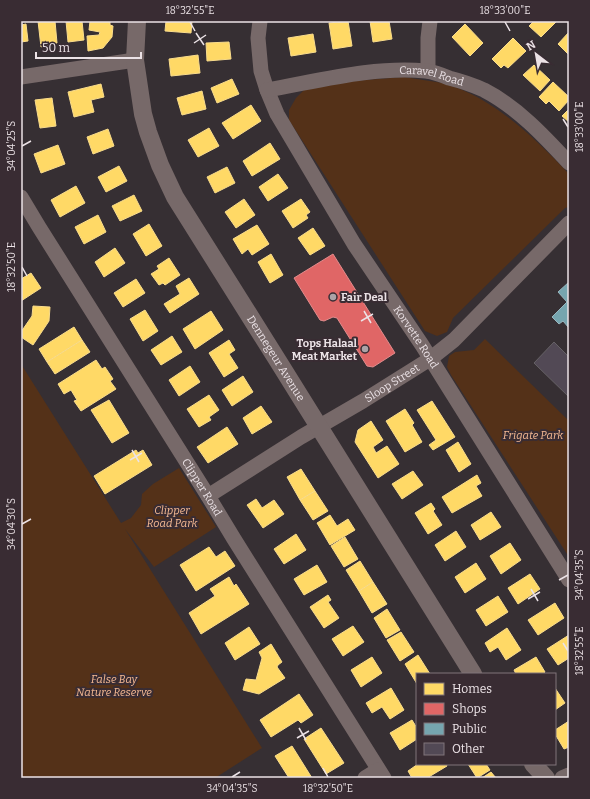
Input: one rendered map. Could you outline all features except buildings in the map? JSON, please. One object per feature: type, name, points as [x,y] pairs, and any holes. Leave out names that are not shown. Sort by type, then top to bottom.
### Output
[{"type":"street","name":"Dennegeur Avenue","points":[[137,21],[135,60],[143,114],[148,132],[166,180],[175,197],[472,673]]},
{"type":"street","name":"Korvette Road","points":[[260,21],[258,38],[261,71],[267,90],[278,114],[354,244],[430,359],[569,580]]},
{"type":"street","points":[[428,71],[428,38],[430,21]]},
{"type":"street","points":[[21,77],[135,60]]},
{"type":"street","name":"Caravel Road","points":[[267,90],[382,70],[428,71],[468,84],[483,90],[496,98],[520,115],[569,162]]},
{"type":"street","name":"Clipper Road","points":[[21,197],[381,774]]},
{"type":"street","name":"Sloop Street","points":[[208,496],[301,437],[430,359],[454,340],[569,223]]},
{"type":"street","points":[[526,765],[532,778]]},
{"type":"street","points":[[534,765],[546,778]]},
{"type":"street","points":[[365,778],[381,774]]},
{"type":"street","points":[[562,778],[569,775]]},
{"type":"green space","points":[[404,77],[449,85],[472,94],[517,124],[544,148],[569,174],[569,207],[565,208],[453,318],[447,332],[437,336],[425,331],[289,120],[289,110],[296,98],[304,90],[353,81]]},
{"type":"green space","name":"Frigate Park","points":[[485,339],[567,419],[569,418],[569,557],[447,367],[449,356],[455,352],[474,350]]},
{"type":"green space","name":"False Bay Nature Reserve","points":[[21,364],[121,523],[131,518],[141,505],[142,494],[153,484],[179,468],[216,527],[154,567],[125,529],[262,748],[215,778],[21,778]]},
{"type":"place","name":"Fair Deal","points":[[333,297]]},
{"type":"place","name":"Tops Halaal Meat Market","points":[[365,349]]},
{"type":"park label","name":"Clipper Road Park","points":[[172,516]]}]
